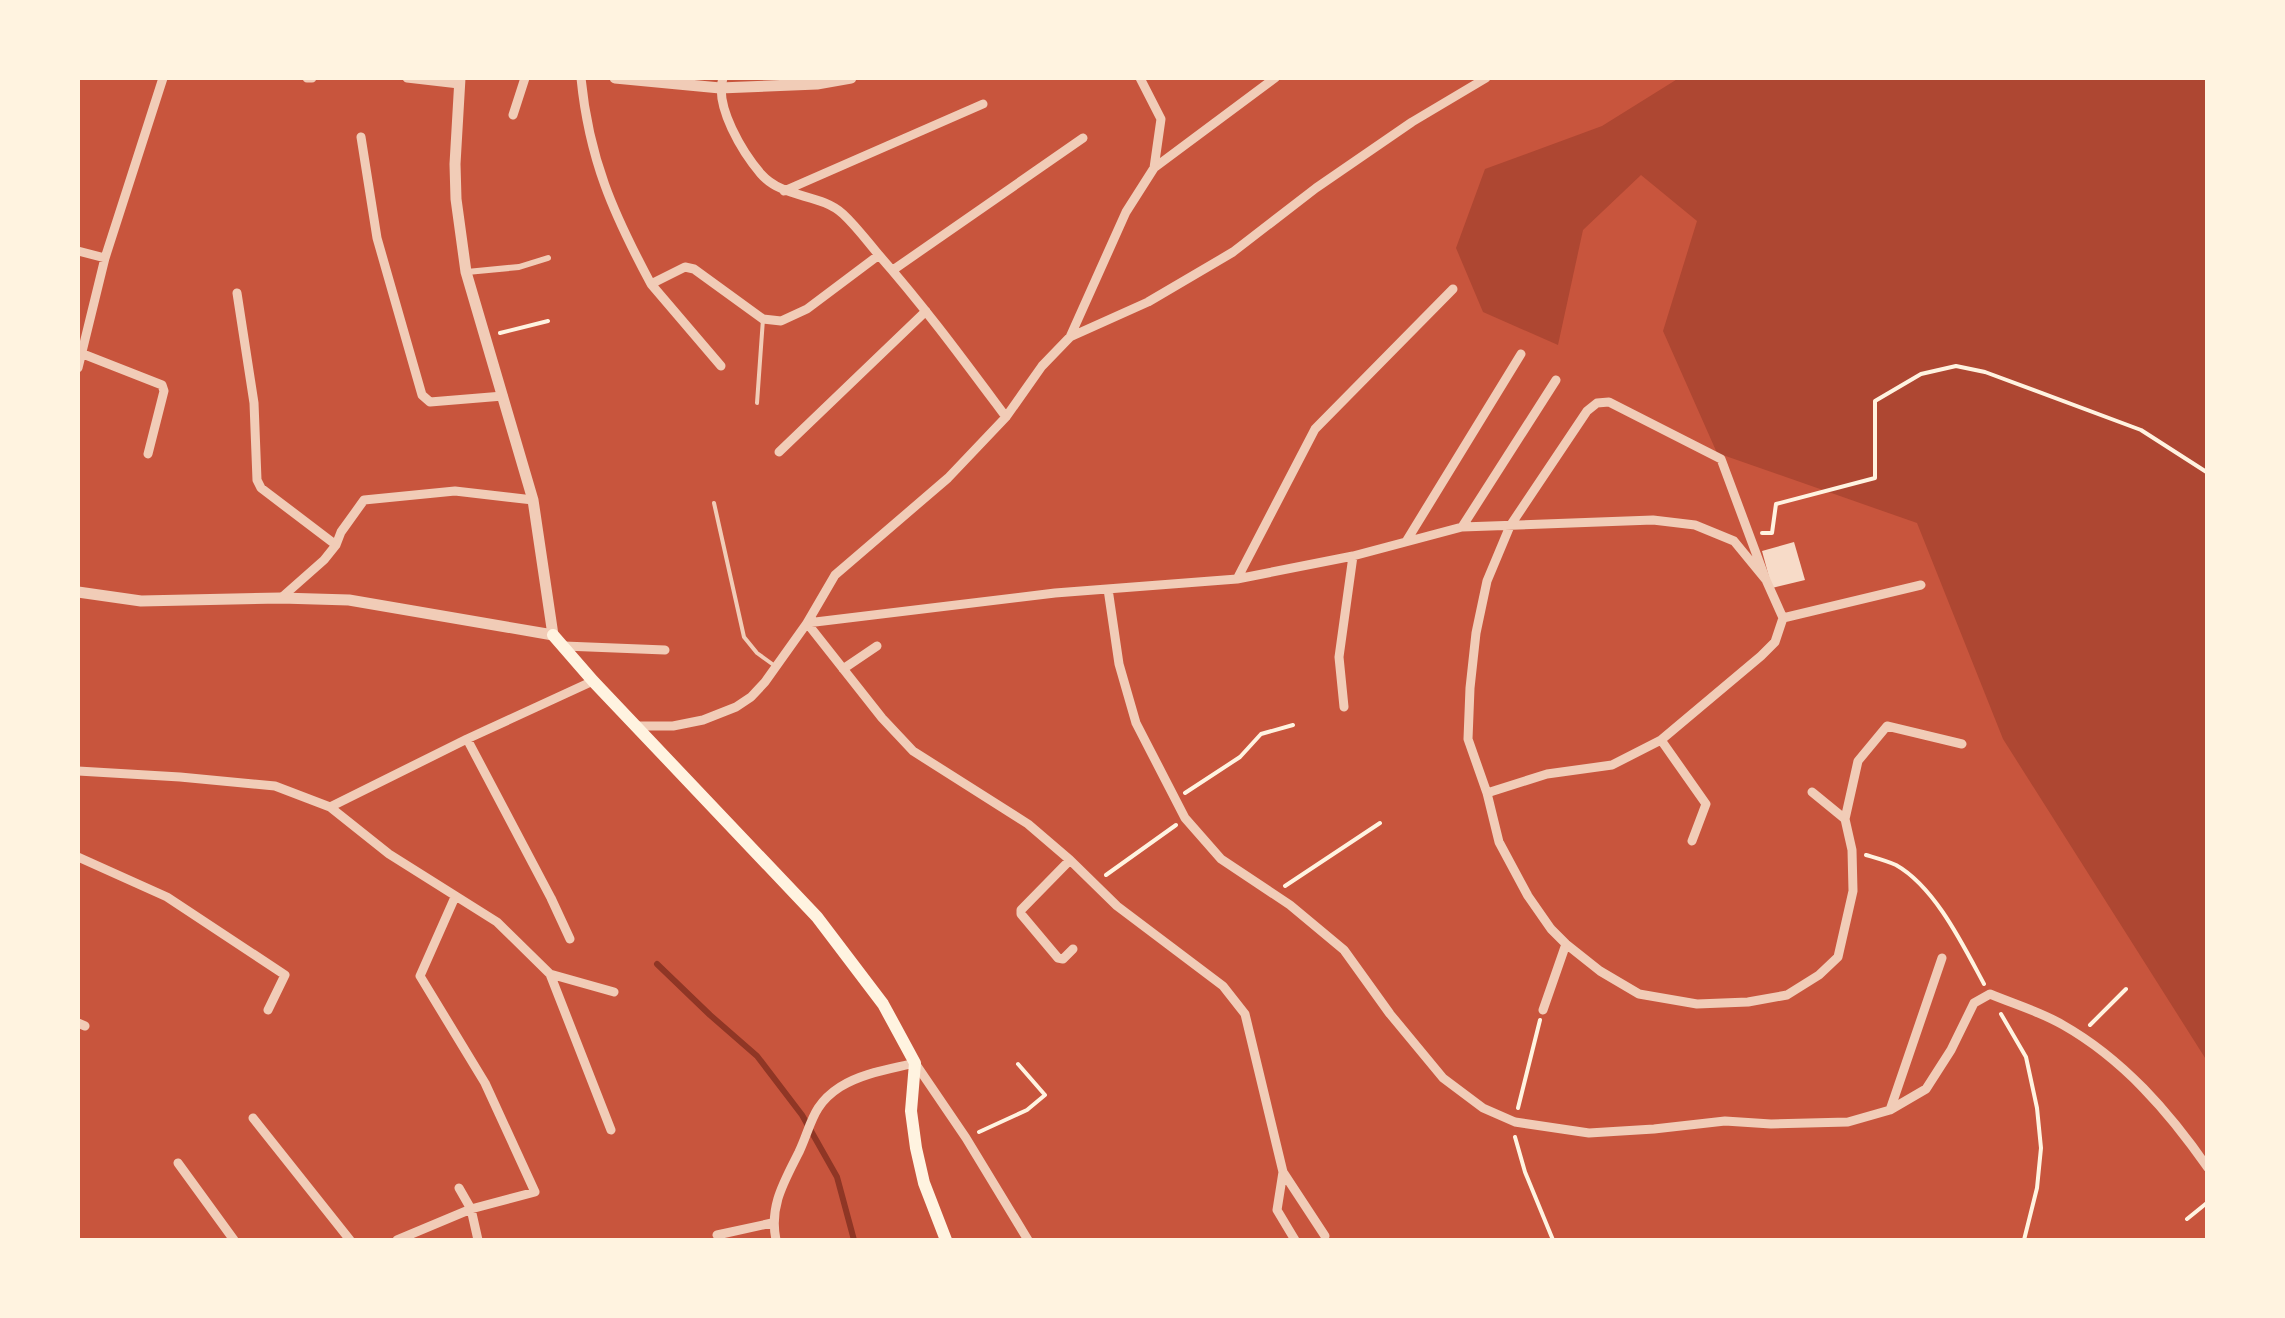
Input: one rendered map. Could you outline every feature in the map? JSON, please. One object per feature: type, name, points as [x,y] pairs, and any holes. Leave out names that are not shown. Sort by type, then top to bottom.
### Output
[{"type":"main road","points":[[557,641],[817,917],[883,1004],[915,1063],[911,1111],[916,1148],[924,1183],[946,1240]]},
{"type":"street","points":[[78,368],[105,258],[160,78]]},
{"type":"street","points":[[407,78],[459,81],[456,199],[466,272],[533,500],[557,641]]},
{"type":"street","points":[[513,115],[526,78]]},
{"type":"street","points":[[581,78],[592,150],[618,224],[651,284],[721,366]]},
{"type":"street","points":[[615,78],[722,83],[852,78]]},
{"type":"street","points":[[1140,78],[1160,119],[1154,168]]},
{"type":"street","points":[[636,726],[673,726],[704,720],[736,708],[752,697],[807,624],[835,575],[948,478],[1006,417],[1042,366],[1070,336],[1126,212],[1154,168],[1264,81],[1276,78]]},
{"type":"street","points":[[1070,336],[1148,302],[1233,252],[1316,188],[1412,122],[1486,78]]},
{"type":"street","points":[[722,83],[732,130],[765,178],[784,191],[840,210],[926,311],[1006,417]]},
{"type":"street","points":[[784,191],[983,104]]},
{"type":"street","points":[[361,138],[377,238],[422,395],[430,402],[503,396]]},
{"type":"street","points":[[893,270],[1083,138]]},
{"type":"street","points":[[78,250],[105,258]]},
{"type":"street","points":[[651,284],[686,267],[694,269],[763,319],[781,321],[808,309],[879,255]]},
{"type":"street","points":[[466,272],[520,267],[548,258]]},
{"type":"street","points":[[1237,579],[1314,429],[1453,289]]},
{"type":"street","points":[[237,293],[254,403],[257,480],[261,488],[336,545]]},
{"type":"street","points":[[779,452],[926,311]]},
{"type":"street","points":[[82,354],[162,386],[148,454]]},
{"type":"street","points":[[1407,540],[1521,354]]},
{"type":"street","points":[[1462,526],[1556,380]]},
{"type":"street","points":[[1487,793],[1547,774],[1612,765],[1661,740],[1762,656],[1774,642],[1783,618],[1720,459],[1609,402],[1596,403],[1586,411],[1510,526],[1487,581],[1470,688],[1468,739],[1500,842],[1528,896],[1566,944],[1600,971],[1639,994],[1697,1004],[1748,1002],[1787,994],[1838,957],[1853,892],[1846,818],[1858,760],[1887,726],[1962,744]]},
{"type":"street","points":[[281,598],[324,560],[364,500],[455,492],[533,500]]},
{"type":"street","points":[[807,624],[1055,593],[1237,579],[1353,556],[1462,526],[1653,520],[1695,525],[1734,540],[1766,580]]},
{"type":"street","points":[[1344,707],[1339,657],[1353,556]]},
{"type":"street","points":[[1783,618],[1921,585]]},
{"type":"street","points":[[1108,590],[1120,664],[1136,723],[1185,818],[1221,859],[1290,905],[1344,950],[1443,1078],[1483,1108],[1514,1122],[1589,1134],[1725,1121],[1848,1122],[1890,1110],[1926,1090],[1974,1003],[1990,994],[2061,1024],[2112,1059],[2180,1128],[2208,1168]]},
{"type":"street","points":[[78,592],[141,602],[349,600],[557,641],[665,650]]},
{"type":"street","points":[[807,624],[913,751],[1028,824],[1117,906],[1224,986],[1245,1014],[1283,1172],[1325,1236]]},
{"type":"street","points":[[843,670],[877,646]]},
{"type":"street","points":[[330,807],[592,681]]},
{"type":"street","points":[[467,740],[570,939]]},
{"type":"street","points":[[1661,740],[1706,804],[1692,841]]},
{"type":"street","points":[[78,772],[275,786],[330,807],[389,854],[497,922],[550,974],[612,1130]]},
{"type":"street","points":[[1812,792],[1846,818]]},
{"type":"street","points":[[78,857],[167,897],[285,975],[268,1010]]},
{"type":"street","points":[[1070,860],[1020,914],[1058,958],[1074,948]]},
{"type":"street","points":[[397,1240],[472,1209],[535,1192],[485,1082],[420,976],[456,898]]},
{"type":"street","points":[[1543,1010],[1566,944]]},
{"type":"street","points":[[1890,1110],[1942,958]]},
{"type":"street","points":[[550,974],[614,992]]},
{"type":"street","points":[[776,1240],[772,1223],[778,1192],[823,1101],[860,1077],[915,1063],[1028,1240]]},
{"type":"street","points":[[253,1118],[350,1240]]},
{"type":"street","points":[[178,1164],[234,1240]]},
{"type":"street","points":[[1283,1172],[1277,1210],[1295,1240]]},
{"type":"street","points":[[459,1188],[472,1209],[478,1240]]},
{"type":"street","points":[[717,1235],[772,1223]]},
{"type":"lane","points":[[757,403],[763,319]]},
{"type":"lane","points":[[714,503],[744,637],[776,667]]},
{"type":"path","points":[[485,337],[548,320]]},
{"type":"path","points":[[1748,533],[1772,533],[1776,504],[1875,478],[1875,401],[1922,374],[1956,366],[1985,372],[2141,430],[2208,474]]},
{"type":"path","points":[[1176,800],[1240,757],[1261,734],[1293,724]]},
{"type":"path","points":[[1094,884],[1185,818]]},
{"type":"path","points":[[1272,894],[1380,823]]},
{"type":"path","points":[[1852,850],[1895,865],[1920,882],[1962,943],[2026,1057],[2041,1148],[2038,1188],[2024,1240]]},
{"type":"path","points":[[2079,1036],[2126,989]]},
{"type":"path","points":[[1543,1010],[1514,1122],[1525,1172],[1553,1240]]},
{"type":"path","points":[[966,1138],[1027,1110],[1045,1094],[1018,1064]]},
{"type":"path","points":[[2188,1219],[2208,1202]]},
{"type":"shaded area","points":[[1679,78],[2207,78],[2207,1061],[2003,739],[1917,523],[1717,453],[1663,331],[1697,221],[1641,175],[1583,230],[1558,345],[1483,312],[1456,248],[1485,169],[1602,126]]},
{"type":"building","points":[[1794,542],[1805,580],[1772,588],[1762,551]]},
{"type":"waterway","points":[[657,964],[757,1056],[802,1115],[837,1177],[854,1240]]}]
